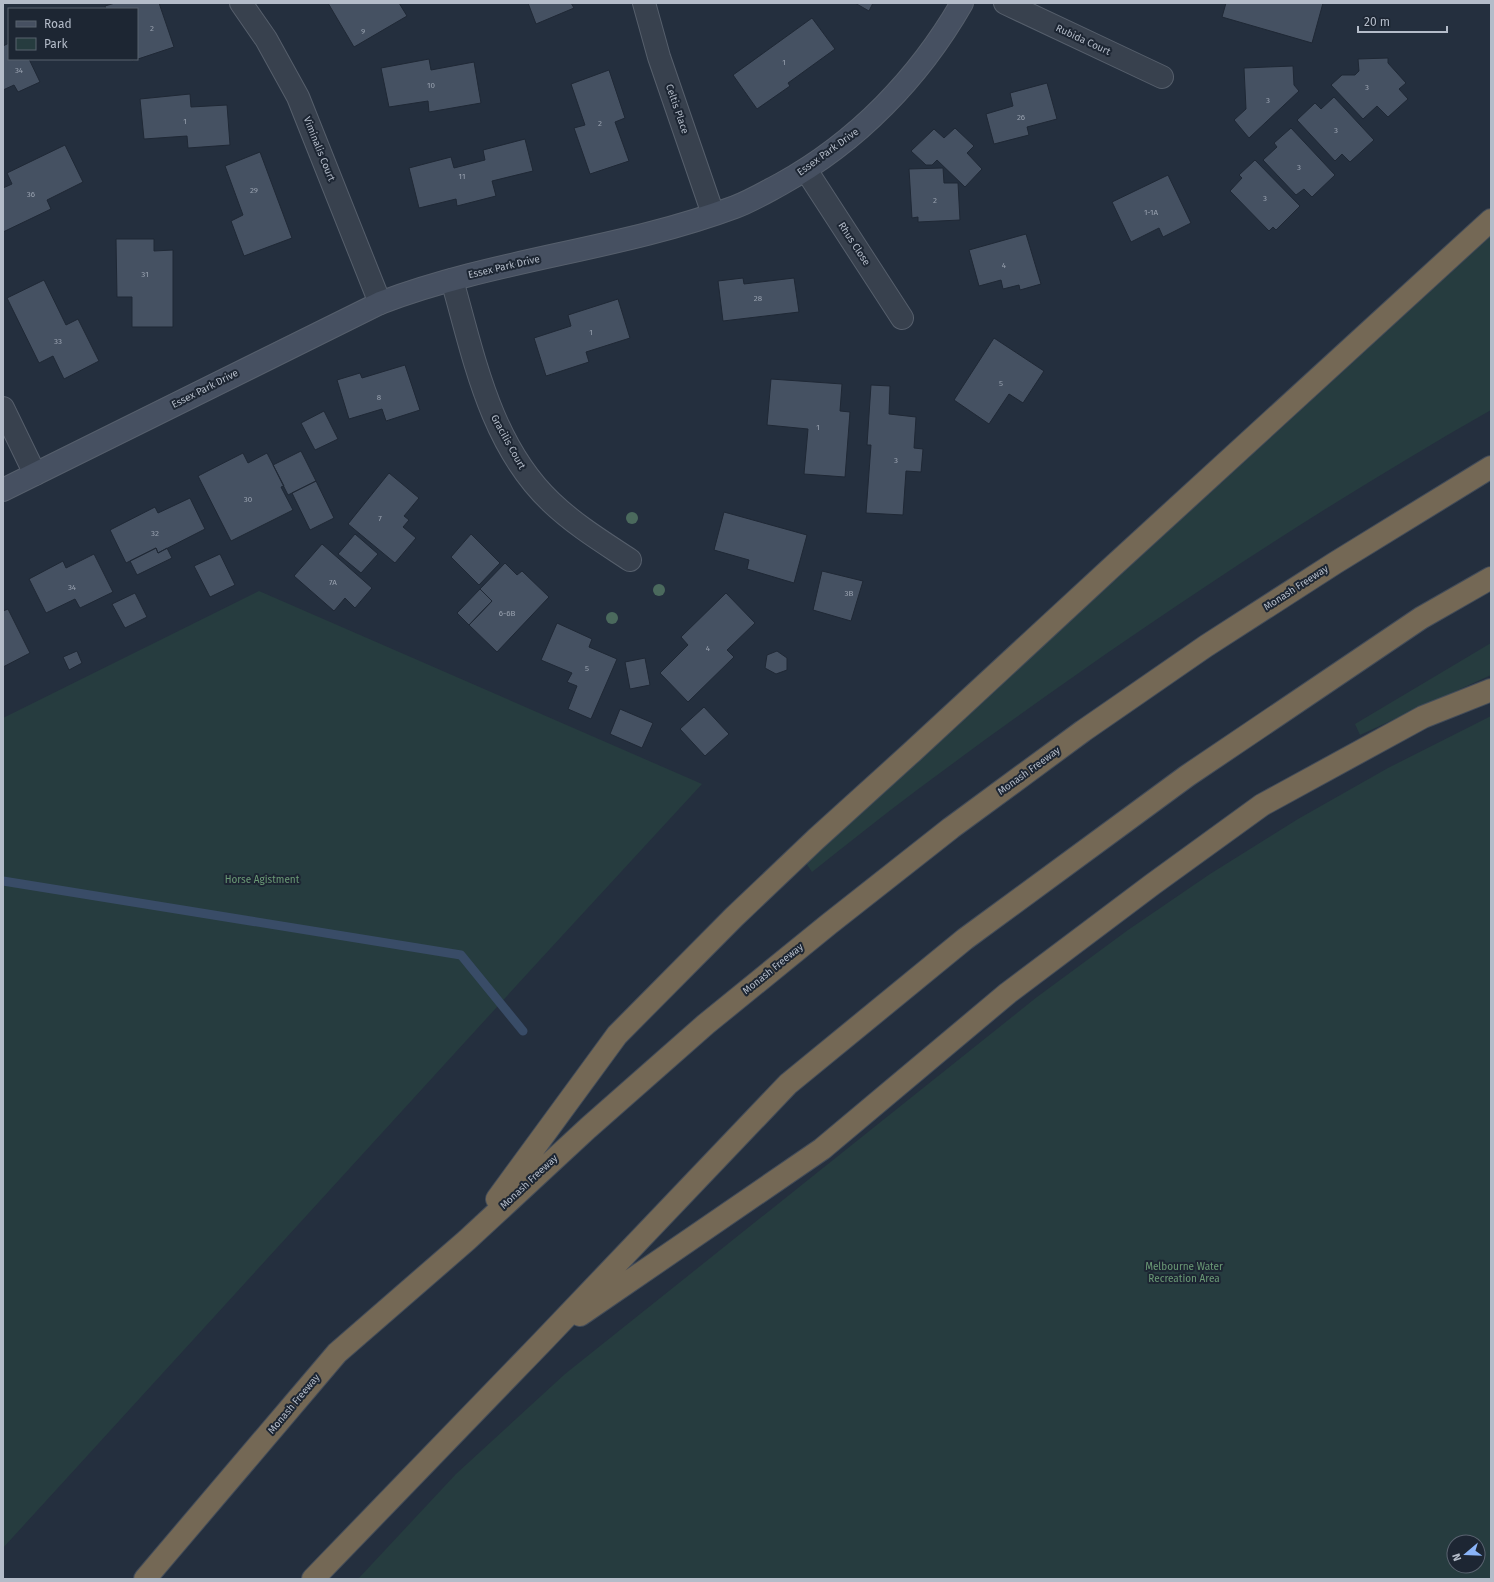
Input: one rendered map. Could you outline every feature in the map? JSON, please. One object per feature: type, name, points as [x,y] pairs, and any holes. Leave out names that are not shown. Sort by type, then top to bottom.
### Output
[{"type":"highway","points":[[467,1240],[617,1035],[671,980],[816,839],[1491,220]]},
{"type":"highway","name":"Monash Freeway","points":[[146,1579],[337,1353],[467,1240],[588,1128],[706,1024],[829,924],[951,828],[1083,732],[1206,646],[1335,563],[1491,467]]},
{"type":"highway","points":[[313,1579],[788,1084],[965,940],[1187,776],[1421,618],[1491,578]]},
{"type":"highway","points":[[544,1340],[822,1150],[1008,993],[1152,884],[1262,805],[1423,717],[1491,690]]},
{"type":"street","name":"Viminalis Court","points":[[241,3],[266,39],[298,97],[380,303]]},
{"type":"street","name":"Celtis Place","points":[[644,3],[659,57],[713,214]]},
{"type":"street","name":"Essex Park Drive","points":[[3,490],[380,303],[402,294],[452,280],[649,233],[737,206],[759,196],[806,170],[847,140],[885,105],[920,67],[948,29],[962,3]]},
{"type":"street","name":"Rubida Court","points":[[1005,3],[1162,77]]},
{"type":"street","name":"Rhus Close","points":[[806,170],[902,318]]},
{"type":"street","name":"Gracilis Court","points":[[452,280],[492,414],[518,464],[535,486],[552,503],[577,524],[630,560]]},
{"type":"street","points":[[3,408],[35,474]]},
{"type":"green space","points":[[1491,236],[1491,410],[1416,453],[1343,498],[1198,591],[986,739],[917,790],[812,872],[806,863]]},
{"type":"green space","name":"Horse Agistment","points":[[259,591],[702,784],[3,1548],[3,718]]},
{"type":"green space","points":[[1491,643],[1491,675],[1360,735],[1355,724]]},
{"type":"green space","name":"Melbourne Water Recreation Area","points":[[1491,716],[1491,1579],[358,1579],[456,1474],[565,1374],[1037,997],[1128,930],[1210,874],[1298,819],[1388,768]]},
{"type":"building","points":[[115,3],[159,3],[174,47],[138,59],[138,8],[106,8],[105,6]]},
{"type":"building","points":[[328,3],[399,3],[407,16],[354,47]]},
{"type":"building","points":[[528,3],[571,3],[574,8],[536,24]]},
{"type":"building","points":[[855,3],[873,3],[869,11]]},
{"type":"building","points":[[1226,3],[1323,3],[1312,43],[1222,17]]},
{"type":"building","points":[[812,18],[835,49],[788,83],[790,86],[757,109],[733,75]]},
{"type":"building","points":[[8,44],[8,60],[29,60],[40,82],[18,92],[14,85],[3,90],[3,46]]},
{"type":"building","points":[[1388,58],[1388,63],[1406,83],[1399,89],[1408,99],[1388,117],[1377,106],[1363,119],[1331,85],[1342,75],[1355,75],[1359,71],[1358,59]]},
{"type":"building","points":[[429,59],[431,70],[474,62],[481,103],[429,112],[428,101],[389,107],[381,68]]},
{"type":"building","points":[[1293,66],[1294,85],[1299,91],[1249,138],[1234,120],[1246,109],[1244,68]]},
{"type":"building","points":[[609,70],[625,118],[615,122],[629,161],[590,174],[574,128],[585,125],[571,84]]},
{"type":"building","points":[[1047,83],[1057,119],[1027,127],[1029,135],[994,144],[986,114],[1013,106],[1010,93]]},
{"type":"building","points":[[190,94],[191,107],[227,105],[230,145],[188,148],[187,136],[144,139],[140,99]]},
{"type":"building","points":[[1334,97],[1374,140],[1350,162],[1342,154],[1335,161],[1297,120],[1315,103],[1321,109]]},
{"type":"building","points":[[955,128],[974,146],[967,153],[982,169],[965,187],[937,160],[932,165],[926,165],[911,151],[934,129],[944,138]]},
{"type":"building","points":[[1291,128],[1335,175],[1312,197],[1304,189],[1296,195],[1263,160],[1277,147],[1274,143]]},
{"type":"building","points":[[525,139],[533,171],[492,181],[496,196],[457,206],[456,199],[419,208],[409,168],[451,157],[454,168],[485,160],[483,150]]},
{"type":"building","points":[[65,145],[83,182],[47,200],[51,209],[3,232],[3,188],[12,184],[7,173]]},
{"type":"building","points":[[260,152],[292,238],[244,256],[231,221],[243,215],[225,166]]},
{"type":"building","points":[[1255,160],[1300,206],[1276,230],[1273,227],[1269,231],[1230,191],[1242,178],[1239,175]]},
{"type":"building","points":[[943,168],[944,183],[958,183],[960,220],[918,222],[918,217],[912,218],[909,169]]},
{"type":"building","points":[[1168,175],[1191,223],[1163,237],[1159,228],[1131,242],[1112,202]]},
{"type":"building","points":[[1026,234],[1041,284],[1020,290],[1019,285],[1003,289],[1001,280],[979,286],[969,250]]},
{"type":"building","points":[[116,239],[154,239],[154,251],[173,250],[173,327],[132,327],[132,297],[117,297]]},
{"type":"building","points":[[743,278],[744,284],[794,278],[799,312],[723,321],[718,281]]},
{"type":"building","points":[[44,280],[66,325],[78,319],[99,361],[64,379],[53,356],[39,363],[7,298]]},
{"type":"building","points":[[618,299],[630,338],[586,352],[589,362],[546,376],[534,338],[571,326],[568,315]]},
{"type":"building","points":[[994,338],[1044,371],[1023,403],[1009,394],[989,424],[954,400]]},
{"type":"building","points":[[405,365],[420,410],[386,421],[382,409],[349,419],[337,380],[360,373],[362,378]]},
{"type":"building","points":[[771,379],[842,384],[840,411],[850,412],[845,477],[804,474],[808,429],[767,425]]},
{"type":"building","points":[[871,385],[890,386],[889,414],[916,417],[914,448],[923,449],[921,472],[906,471],[903,515],[866,513],[871,445],[867,445]]},
{"type":"building","points":[[324,411],[338,439],[315,450],[301,423]]},
{"type":"building","points":[[301,451],[316,481],[288,495],[273,465]]},
{"type":"building","points":[[243,453],[248,463],[267,453],[284,486],[281,487],[293,510],[231,541],[198,476]]},
{"type":"building","points":[[389,473],[419,498],[404,516],[409,520],[403,527],[416,538],[395,563],[348,524]]},
{"type":"building","points":[[316,481],[334,518],[310,530],[292,493]]},
{"type":"building","points":[[190,498],[205,529],[158,553],[156,548],[126,563],[110,530],[155,507],[158,513]]},
{"type":"building","points":[[724,512],[807,535],[794,583],[747,569],[749,560],[714,550]]},
{"type":"building","points":[[355,534],[378,554],[361,573],[338,554]]},
{"type":"building","points":[[471,534],[500,563],[479,585],[451,557]]},
{"type":"building","points":[[322,544],[372,588],[355,608],[345,598],[334,611],[294,576]]},
{"type":"building","points":[[156,548],[158,553],[167,548],[172,558],[137,575],[130,561]]},
{"type":"building","points":[[94,554],[113,592],[80,608],[75,599],[46,613],[29,579],[63,561],[66,568]]},
{"type":"building","points":[[220,554],[235,585],[210,597],[194,566]]},
{"type":"building","points":[[505,563],[517,575],[522,571],[549,597],[497,652],[469,625],[492,601],[480,589]]},
{"type":"building","points":[[822,571],[863,581],[851,621],[813,610]]},
{"type":"building","points":[[480,589],[492,601],[469,625],[457,613]]},
{"type":"building","points":[[135,593],[147,617],[125,628],[112,604]]},
{"type":"building","points":[[726,593],[755,623],[727,650],[734,657],[688,702],[660,673],[688,645],[681,637]]},
{"type":"building","points":[[8,609],[30,653],[3,667],[3,611]]},
{"type":"building","points":[[557,623],[592,639],[589,647],[617,659],[591,719],[568,709],[577,686],[567,682],[572,673],[541,660]]},
{"type":"building","points":[[77,651],[82,663],[69,670],[63,657]]},
{"type":"building","points":[[777,651],[787,658],[787,670],[776,674],[765,668],[767,655]]},
{"type":"building","points":[[645,658],[650,685],[630,689],[625,662]]},
{"type":"building","points":[[704,707],[729,734],[705,756],[680,729]]},
{"type":"building","points":[[620,709],[653,723],[642,748],[610,734]]},
{"type":"waterway","points":[[3,881],[461,955],[523,1031]]}]
